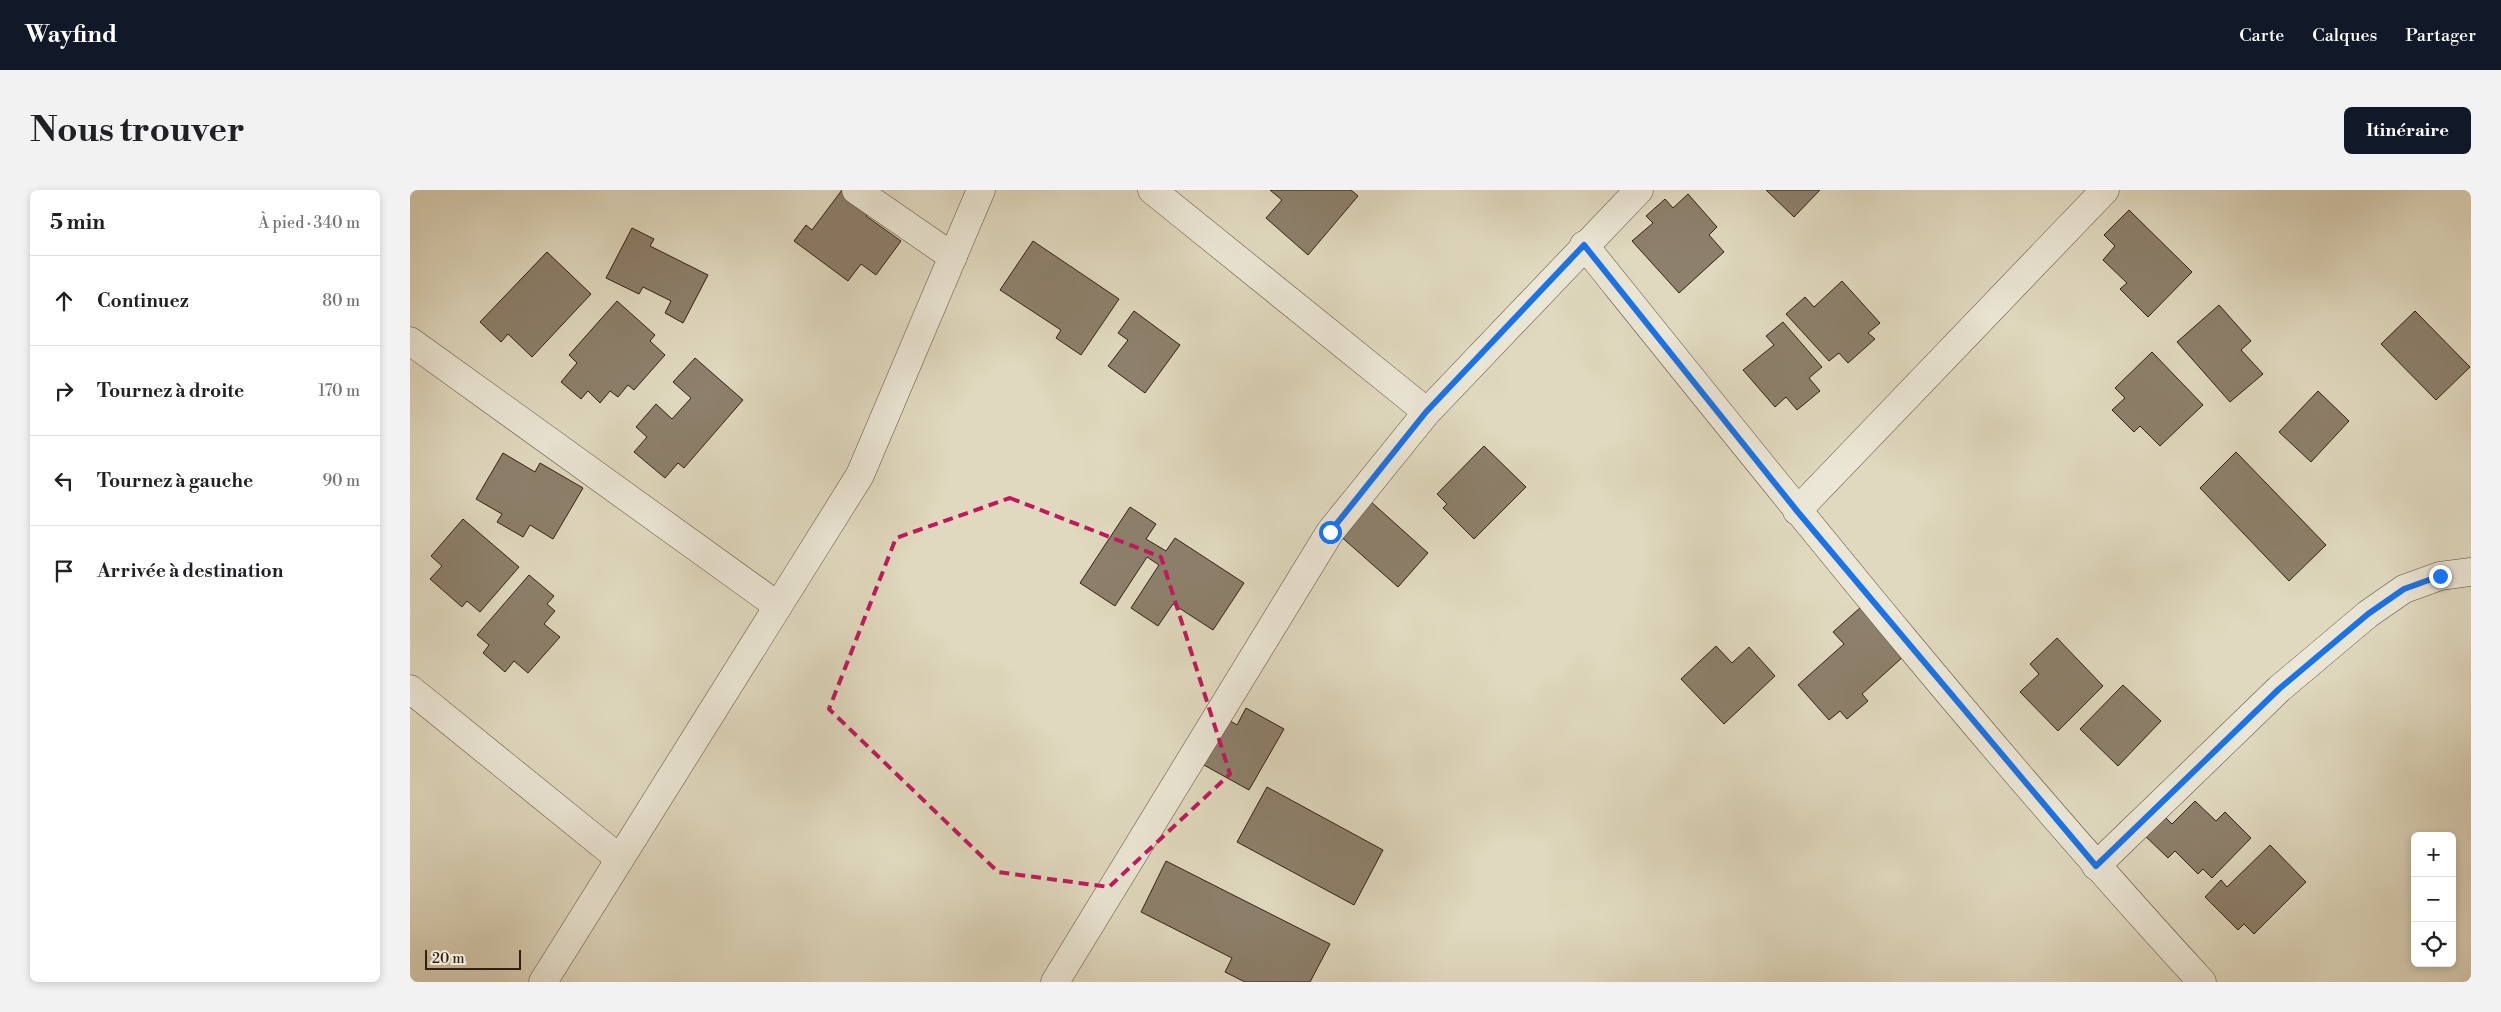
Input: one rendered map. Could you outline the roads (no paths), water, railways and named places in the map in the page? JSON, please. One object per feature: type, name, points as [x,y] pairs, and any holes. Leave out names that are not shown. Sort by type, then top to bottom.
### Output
[{"type":"street","points":[[856,190],[953,257]]},
{"type":"street","points":[[543,982],[860,475],[981,190]]},
{"type":"street","points":[[1152,190],[1426,412]]},
{"type":"street","points":[[1055,982],[1330,532],[1426,412],[1584,245],[1639,190]]},
{"type":"street","points":[[1797,511],[2105,190]]},
{"type":"street","points":[[1584,245],[1797,511],[2096,866],[2202,982]]},
{"type":"street","points":[[410,341],[778,606]]},
{"type":"street","points":[[2096,866],[2279,689],[2368,614],[2404,589],[2440,576],[2471,572]]},
{"type":"street","points":[[410,689],[620,859]]}]
